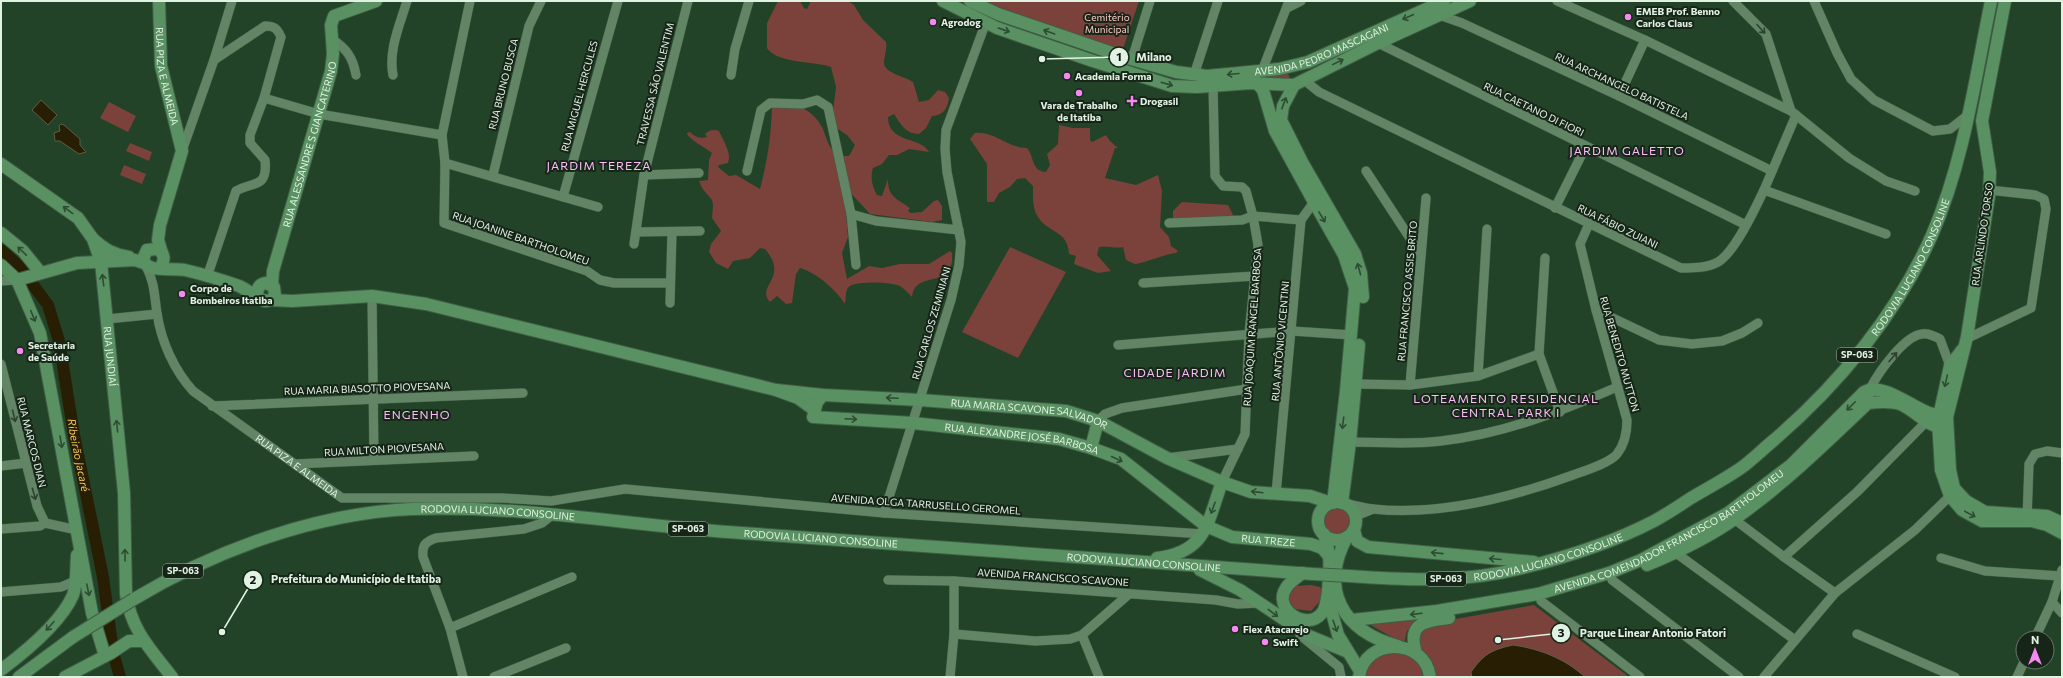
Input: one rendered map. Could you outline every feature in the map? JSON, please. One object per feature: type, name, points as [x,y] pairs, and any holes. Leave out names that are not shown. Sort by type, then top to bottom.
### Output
[{"type":"main road","name":"RUA PIZA E ALMEIDA","points":[[159,1],[161,66],[182,152]]},
{"type":"main road","name":"RUA ALESSANDRE S GIANCATERINO","points":[[266,290],[273,271],[319,114],[330,71],[333,54],[331,25],[334,16],[376,1]]},
{"type":"main road","points":[[943,1],[986,22],[1066,52],[1172,86],[1214,86],[1257,82],[1298,82]]},
{"type":"main road","name":"AVENIDA PEDRO MASCAGANI","points":[[970,1],[998,14],[1072,40],[1176,72],[1194,75],[1262,71],[1279,69],[1308,62],[1444,1]]},
{"type":"main road","name":"AVENIDA PEDRO MASCAGANI","points":[[1298,82],[1470,1]]},
{"type":"main road","name":"RODOVIA LUCIANO CONSOLINE","points":[[19,677],[130,596],[235,549],[280,534],[348,517],[410,509],[489,510],[738,533],[1126,562],[1428,580],[1498,573],[1584,550],[1654,521],[1741,468],[1797,420],[1843,372],[1873,335],[1902,292],[1932,236],[1952,180],[1968,115],[1991,1]]},
{"type":"main road","name":"RUA ARLINDO TORSO","points":[[1938,420],[1965,343],[1989,190],[1990,172],[1982,121],[2005,1]]},
{"type":"main road","points":[[1066,52],[1070,49],[1072,40]]},
{"type":"main road","points":[[1090,60],[1090,51],[1094,47]]},
{"type":"main road","points":[[1120,69],[1129,64],[1132,59]]},
{"type":"main road","points":[[1279,69],[1288,69],[1298,82]]},
{"type":"main road","points":[[1257,82],[1263,90],[1275,130],[1318,200],[1355,254],[1361,273],[1363,295],[1353,364],[1337,503]]},
{"type":"main road","points":[[1298,82],[1283,106],[1281,120],[1344,255],[1355,288],[1352,334],[1353,364],[1356,384],[1350,442],[1337,503],[1321,512]]},
{"type":"main road","points":[[146,258],[160,225],[182,152]]},
{"type":"main road","name":"RUA JUNDIAÍ","points":[[1,164],[78,218],[93,239],[101,262],[124,493],[130,596],[128,610],[134,627],[172,677]]},
{"type":"main road","points":[[160,225],[158,240],[161,261]]},
{"type":"main road","points":[[1,233],[23,251],[38,273]]},
{"type":"main road","points":[[77,263],[90,253],[93,239],[103,248],[120,256],[146,258]]},
{"type":"main road","points":[[19,279],[77,263],[146,258],[157,249],[161,261]]},
{"type":"main road","points":[[146,258],[152,269],[161,261]]},
{"type":"main road","points":[[161,261],[184,270],[239,286],[266,290],[292,301],[372,296],[426,304],[776,390],[798,398],[813,413],[823,395]]},
{"type":"main road","points":[[1,265],[19,279],[40,333],[92,613],[108,655]]},
{"type":"main road","points":[[1965,343],[1950,366],[1938,420],[1941,470],[1950,496],[1962,510],[1982,520],[2047,516],[2062,524]]},
{"type":"main road","points":[[1870,389],[1876,388],[1900,398],[1938,420],[1954,488],[1966,501],[1985,512],[2027,517],[2062,532]]},
{"type":"main road","name":"AVENIDA COMENDADOR FRANCISCO BARTHOLOMEU","points":[[1794,468],[1864,392],[1870,389]]},
{"type":"main road","name":"RUA MARIA SCAVONE SALVADOR","points":[[776,390],[823,395],[920,400],[1066,411],[1098,421],[1167,458],[1222,482],[1251,492],[1310,496],[1337,503]]},
{"type":"main road","points":[[1868,403],[1883,401],[1900,404],[1938,420]]},
{"type":"main road","name":"AVENIDA COMENDADOR FRANCISCO BARTHOLOMEU","points":[[1416,653],[1414,632],[1420,624],[1428,621],[1539,598],[1611,576],[1673,549],[1731,516],[1794,468],[1868,403]]},
{"type":"main road","name":"RUA ALEXANDRE JOSÉ BARBOSA","points":[[813,413],[1059,439],[1091,448],[1121,459],[1204,530]]},
{"type":"main road","points":[[1091,448],[1098,421]]},
{"type":"main road","name":"RUA JOAQUIM RANGEL BARBOSA","points":[[1204,530],[1222,482]]},
{"type":"main road","points":[[1308,574],[1288,584],[1283,600],[1286,607],[1295,617],[1308,620],[1316,618],[1325,606],[1329,556],[1324,534],[1319,522],[1321,512],[1317,502],[1310,496]]},
{"type":"main road","points":[[1337,503],[1353,510],[1356,516],[1350,533],[1337,560],[1335,589],[1338,601],[1352,620],[1382,642],[1408,648],[1416,653],[1425,662],[1430,677]]},
{"type":"main road","points":[[1126,562],[1180,554],[1194,545],[1204,530]]},
{"type":"main road","name":"RUA TREZE","points":[[1204,530],[1232,537],[1310,544],[1322,548],[1329,556]]},
{"type":"main road","points":[[1350,533],[1357,541],[1368,547],[1541,562]]},
{"type":"main road","points":[[1324,534],[1335,540],[1350,533]]},
{"type":"main road","points":[[1,670],[39,638],[58,617],[73,594],[78,535]]},
{"type":"main road","points":[[1191,566],[1224,580],[1260,603],[1287,623],[1309,636],[1348,652]]},
{"type":"main road","points":[[1327,588],[1333,621],[1338,635],[1360,674]]},
{"type":"main road","points":[[73,594],[92,613]]},
{"type":"main road","name":"AVENIDA COMENDADOR FRANCISCO BARTHOLOMEU","points":[[1352,620],[1539,598]]},
{"type":"main road","points":[[129,641],[134,627]]},
{"type":"main road","points":[[65,677],[108,655],[129,641],[143,640]]},
{"type":"main road","points":[[1360,674],[1366,660],[1375,651],[1386,646],[1398,646]]},
{"type":"street","points":[[182,152],[214,60],[232,1]]},
{"type":"street","points":[[393,75],[392,66],[395,42],[407,1]]},
{"type":"street","name":"RUA JOANINE BARTHOLOMEU","points":[[470,1],[442,135],[445,163],[444,223],[587,271],[600,280],[614,283],[670,284]]},
{"type":"street","name":"RUA BRUNO BUSCA","points":[[493,175],[527,33],[541,1]]},
{"type":"street","name":"RUA MIGUEL HERCULES","points":[[563,197],[618,1]]},
{"type":"street","name":"TRAVESSA SÃO VALENTIM","points":[[634,244],[644,175],[688,1]]},
{"type":"street","points":[[731,75],[736,49],[749,1]]},
{"type":"street","points":[[1132,59],[1150,1]]},
{"type":"street","points":[[1194,75],[1218,1]]},
{"type":"street","points":[[1262,71],[1288,5],[1301,1]]},
{"type":"street","points":[[1557,1],[1645,40],[1776,103],[1794,113],[1849,158],[1880,177],[1915,191]]},
{"type":"street","points":[[1733,1],[1766,34],[1794,113]]},
{"type":"street","points":[[1814,1],[1837,53],[1851,79],[1874,100],[1933,131],[1950,129],[1968,115]]},
{"type":"street","points":[[1458,7],[1462,23]]},
{"type":"street","name":"RUA ARCHANGELO BATISTELA","points":[[1439,15],[1462,23],[1619,96],[1772,171]]},
{"type":"street","name":"RUA CARLOS ZEMINIANI","points":[[884,513],[951,300],[959,265],[961,242],[947,172],[945,149],[946,130],[986,22]]},
{"type":"street","points":[[207,277],[236,191],[244,186],[255,185],[261,181],[265,173],[265,160],[250,143],[250,135],[264,98],[281,37],[273,26],[265,26],[214,60]]},
{"type":"street","points":[[332,39],[344,47],[354,61],[356,75]]},
{"type":"street","points":[[1619,96],[1645,40]]},
{"type":"street","name":"RUA CAETANO DI FIORI","points":[[1378,43],[1746,225]]},
{"type":"street","name":"RUA FÁBIO ZUIANI","points":[[1298,82],[1588,224],[1682,268],[1704,267],[1718,262],[1727,253],[1746,225],[1764,190],[1794,113]]},
{"type":"street","name":"RUA JOAQUIM RANGEL BARBOSA","points":[[1214,86],[1215,176],[1223,186],[1242,187],[1246,191],[1253,216],[1258,245],[1249,334],[1245,434],[1222,482]]},
{"type":"street","points":[[1776,103],[1786,92]]},
{"type":"street","points":[[264,98],[319,114],[442,135]]},
{"type":"street","points":[[747,170],[761,110],[770,103],[804,104],[818,100],[828,107],[851,214],[856,265]]},
{"type":"street","points":[[1555,208],[1586,146]]},
{"type":"street","points":[[445,163],[493,175],[598,207]]},
{"type":"street","points":[[1366,171],[1421,255]]},
{"type":"street","points":[[644,175],[699,173]]},
{"type":"street","points":[[1764,190],[1886,234]]},
{"type":"street","points":[[1965,343],[2031,308],[2046,209],[2044,199],[2035,195],[1989,190]]},
{"type":"street","name":"RUA FRANCISCO ASSIS BRITO","points":[[1410,385],[1426,198]]},
{"type":"street","name":"RUA ANTÔNIO VICENTINI","points":[[1276,494],[1302,220],[1318,200]]},
{"type":"street","points":[[851,214],[876,221],[959,230]]},
{"type":"street","points":[[1169,223],[1242,220],[1253,216],[1302,220]]},
{"type":"street","name":"RUA BENEDITO MUTTON","points":[[1373,510],[1451,507],[1530,491],[1590,469],[1616,455],[1626,438],[1627,420],[1596,310],[1580,244],[1588,224]]},
{"type":"street","points":[[1478,376],[1487,229]]},
{"type":"street","points":[[636,232],[700,231]]},
{"type":"street","points":[[670,303],[672,232]]},
{"type":"street","points":[[146,258],[155,286]]},
{"type":"street","points":[[1545,258],[1539,354],[1560,412]]},
{"type":"street","points":[[155,286],[161,261]]},
{"type":"street","points":[[1144,283],[1255,276]]},
{"type":"street","points":[[1,281],[19,279]]},
{"type":"street","name":"RUA PIZA E ALMEIDA","points":[[155,286],[157,314],[167,347],[180,377],[192,391],[342,498],[502,498],[551,501],[625,489],[649,491]]},
{"type":"street","points":[[372,296],[374,459]]},
{"type":"street","points":[[1596,310],[1659,340],[1692,344],[1722,341],[1742,333],[1758,323]]},
{"type":"street","points":[[107,319],[157,314]]},
{"type":"street","points":[[1118,345],[1292,331],[1352,334]]},
{"type":"street","points":[[1868,403],[1870,389],[1891,358],[1914,336],[1922,334],[1940,339],[1950,366]]},
{"type":"street","points":[[1356,384],[1410,385],[1478,376],[1539,354]]},
{"type":"street","name":"RUA MARCOS DIAN","points":[[1,364],[6,402],[26,463],[37,506],[45,523]]},
{"type":"street","points":[[1350,442],[1414,443],[1441,441],[1484,434],[1560,412],[1617,387]]},
{"type":"street","points":[[1098,421],[1105,414],[1122,408],[1248,389]]},
{"type":"street","name":"RUA MARIA BIASOTTO PIOVESANA","points":[[212,406],[523,393]]},
{"type":"street","points":[[1784,557],[1938,420]]},
{"type":"street","points":[[1167,458],[1238,449]]},
{"type":"street","points":[[2027,517],[2029,464],[2035,454],[2046,451],[2062,453]]},
{"type":"street","name":"RUA MILTON PIOVESANA","points":[[295,464],[374,459],[474,456]]},
{"type":"street","points":[[1,466],[26,463]]},
{"type":"street","name":"AVENIDA OLGA TARRUSELLO GEROMEL","points":[[649,491],[884,513],[1204,530]]},
{"type":"street","points":[[1764,677],[1794,640],[1836,593],[1915,530],[1950,496]]},
{"type":"street","points":[[1337,503],[1373,510]]},
{"type":"street","points":[[1356,516],[1373,510]]},
{"type":"street","points":[[463,677],[450,628],[423,557],[422,547],[426,541],[436,538],[524,529],[542,523],[552,515]]},
{"type":"street","points":[[1731,516],[1784,557],[1836,593]]},
{"type":"street","points":[[1,529],[40,526],[45,523],[78,535]]},
{"type":"street","points":[[1673,549],[1794,640]]},
{"type":"street","points":[[1941,558],[1985,571],[2061,573],[2052,602],[2039,630]]},
{"type":"street","points":[[1611,576],[1645,607],[1739,677]]},
{"type":"street","points":[[450,628],[572,577]]},
{"type":"street","name":"AVENIDA FRANCISCO SCAVONE","points":[[888,580],[954,581],[1216,600],[1238,604],[1260,603]]},
{"type":"street","points":[[1,592],[61,587],[75,581]]},
{"type":"street","points":[[950,677],[954,634],[954,581]]},
{"type":"street","points":[[61,587],[73,594]]},
{"type":"street","name":"AVENIDA FRANCISCO SCAVONE","points":[[1216,600],[1233,595],[1240,590]]},
{"type":"street","points":[[954,634],[1048,641],[1070,639],[1082,635],[1129,594]]},
{"type":"street","points":[[1539,598],[1640,677]]},
{"type":"street","points":[[2052,602],[2062,613]]},
{"type":"street","points":[[1287,623],[1339,667],[1341,677]]},
{"type":"street","points":[[1857,634],[1955,677]]},
{"type":"street","points":[[1082,635],[1098,677]]},
{"type":"street","points":[[494,677],[566,648]]},
{"type":"green space","points":[[778,1],[800,1],[804,8],[807,9],[811,1],[848,1],[854,5],[863,20],[886,42],[884,65],[895,74],[913,82],[919,102],[929,100],[938,90],[945,92],[949,98],[944,111],[932,116],[926,128],[919,134],[914,134],[907,131],[894,114],[888,117],[889,126],[893,132],[925,147],[929,152],[909,149],[897,155],[889,155],[882,164],[873,168],[872,175],[873,185],[877,195],[882,196],[888,179],[889,190],[891,193],[910,208],[908,211],[911,213],[922,212],[934,201],[938,200],[942,206],[942,220],[932,222],[870,214],[847,189],[844,193],[848,237],[842,253],[847,279],[869,266],[882,268],[900,264],[929,264],[950,251],[952,253],[951,265],[948,272],[942,276],[920,283],[915,288],[912,297],[900,286],[861,283],[848,287],[846,291],[845,304],[825,282],[800,268],[796,274],[792,303],[786,304],[777,296],[770,302],[766,291],[774,274],[774,267],[772,259],[765,249],[760,248],[750,258],[733,261],[728,269],[716,263],[709,252],[711,244],[721,231],[712,218],[712,200],[702,188],[699,181],[708,180],[709,160],[712,153],[694,141],[687,133],[690,132],[702,138],[707,137],[705,134],[710,131],[719,131],[729,155],[729,159],[728,163],[719,165],[718,167],[729,176],[736,175],[760,189],[769,145],[772,99],[795,105],[808,111],[819,122],[830,147],[838,156],[849,156],[855,145],[847,135],[838,129],[832,119],[836,87],[831,67],[779,57],[767,48],[767,23]]},
{"type":"green space","name":"Cemitério Municipal","points":[[983,1],[1139,1],[1123,49],[1062,31]]},
{"type":"green space","points":[[1288,73],[1290,79],[1180,81],[1182,79]]},
{"type":"green space","points":[[109,102],[136,116],[128,132],[100,118]]},
{"type":"green space","points":[[1059,125],[1073,128],[1090,128],[1090,140],[1092,142],[1106,135],[1118,148],[1115,148],[1105,178],[1136,185],[1158,175],[1162,191],[1160,227],[1169,237],[1171,246],[1178,251],[1176,253],[1135,264],[1126,260],[1123,247],[1099,247],[1097,255],[1111,271],[1098,273],[1074,264],[1076,256],[1069,254],[1068,246],[1062,236],[1047,227],[1036,214],[1033,198],[1033,186],[1025,178],[1017,179],[1010,187],[999,193],[994,202],[987,202],[987,164],[970,139],[975,133],[989,134],[1013,145],[1027,148],[1036,167],[1041,171],[1046,172],[1050,165],[1047,154],[1058,144]]},
{"type":"green space","points":[[130,143],[152,152],[149,161],[126,151]]},
{"type":"green space","points":[[124,165],[146,174],[142,184],[120,175]]},
{"type":"green space","points":[[1182,202],[1228,205],[1234,217],[1173,219],[1173,211]]},
{"type":"green space","points":[[1010,247],[1066,272],[1018,358],[962,332]]},
{"type":"green space","points":[[1337,508],[1346,512],[1350,521],[1346,530],[1337,534],[1328,530],[1324,521],[1328,512]]},
{"type":"green space","points":[[1311,585],[1320,587],[1322,591],[1322,599],[1311,611],[1295,609],[1289,603],[1289,592],[1294,586]]},
{"type":"green space","points":[[1534,605],[1629,677],[1433,677],[1420,652],[1420,630],[1427,624]]},
{"type":"green space","points":[[1420,617],[1407,631],[1404,644],[1367,623]]},
{"type":"green space","points":[[1403,651],[1419,663],[1423,677],[1364,677],[1366,668],[1381,653]]},
{"type":"shaded area","points":[[41,100],[57,115],[48,125],[32,110]]},
{"type":"shaded area","points":[[61,124],[80,139],[80,145],[86,152],[79,154],[60,141],[55,141],[54,133],[60,131],[59,126]]},
{"type":"shaded area","points":[[1513,645],[1533,649],[1551,655],[1577,670],[1585,677],[1472,677],[1471,672],[1484,657],[1493,651]]},
{"type":"waterway","name":"Ribeirão Jacaré","points":[[1,250],[19,266],[48,305],[59,341],[74,435],[103,577],[113,652],[120,677]]},
{"type":"place","name":"EMEB Prof. Benno Carlos Claus","points":[[1628,17]]},
{"type":"place","name":"Agrodog","points":[[933,22]]},
{"type":"place","name":"Milano","points":[[1042,59]]},
{"type":"place","name":"Academia Forma","points":[[1067,76]]},
{"type":"place","name":"Vara de Trabalho de Itatiba","points":[[1079,93]]},
{"type":"place","name":"Drogasil","points":[[1132,101]]},
{"type":"place","name":"Corpo de Bombeiros Itatiba","points":[[182,294]]},
{"type":"place","name":"Secretaria de Saúde","points":[[20,351]]},
{"type":"place","name":"Flex Atacarejo","points":[[1235,629]]},
{"type":"place","name":"Prefeitura do Município de Itatiba","points":[[222,632]]},
{"type":"place","name":"Parque Linear Antonio Fatori","points":[[1498,640]]},
{"type":"place","name":"Swift","points":[[1265,642]]},
{"type":"district","name":"JARDIM GALETTO","points":[[1627,151]]},
{"type":"district","name":"JARDIM TEREZA","points":[[599,166]]},
{"type":"district","name":"CIDADE JARDIM","points":[[1175,373]]},
{"type":"district","name":"LOTEAMENTO RESIDENCIAL CENTRAL PARK I","points":[[1506,406]]},
{"type":"district","name":"ENGENHO","points":[[417,415]]}]
